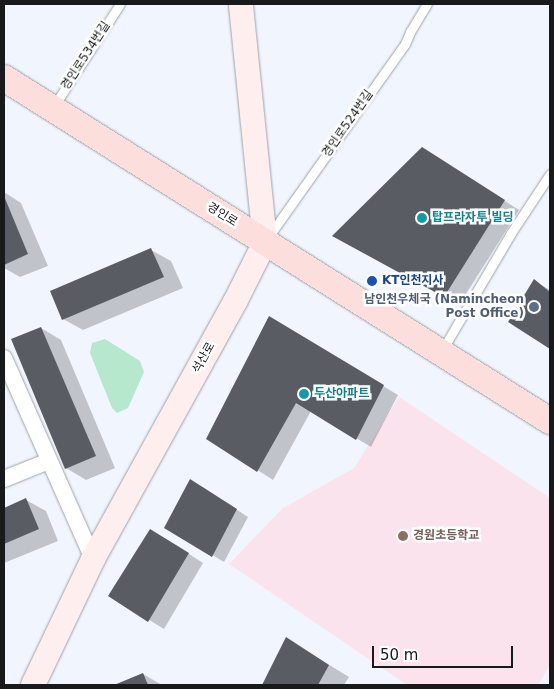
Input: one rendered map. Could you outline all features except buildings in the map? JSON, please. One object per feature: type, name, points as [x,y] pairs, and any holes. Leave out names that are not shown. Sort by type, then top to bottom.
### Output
[{"type":"main road","name":"경인로","points":[[4,78],[550,421]]},
{"type":"street","points":[[241,4],[265,242]]},
{"type":"street","name":"석산로","points":[[33,685],[93,559],[235,302],[265,242]]},
{"type":"street","points":[[4,358],[93,559]]},
{"type":"street","points":[[4,479],[49,461]]},
{"type":"lane","name":"경인로534번길","points":[[53,108],[120,4]]},
{"type":"lane","name":"경인로524번길","points":[[265,242],[405,44],[410,32],[428,4]]},
{"type":"lane","points":[[441,352],[511,233],[550,174]]},
{"type":"shaded area","name":"경원초등학교","points":[[399,397],[550,498],[550,665],[538,685],[407,685],[229,564],[283,508],[354,468]]},
{"type":"green space","points":[[105,339],[140,361],[144,372],[128,408],[117,413],[112,408],[90,353],[92,343]]},
{"type":"place","name":"탑프라자투 빌딩","points":[[422,218]]},
{"type":"place","name":"KT인천지사","points":[[372,281]]},
{"type":"place","name":"남인천우체국 (Namincheon Post Office)","points":[[534,307]]},
{"type":"place","name":"두산아파트","points":[[304,394]]},
{"type":"place","name":"경원초등학교","points":[[403,536]]}]
